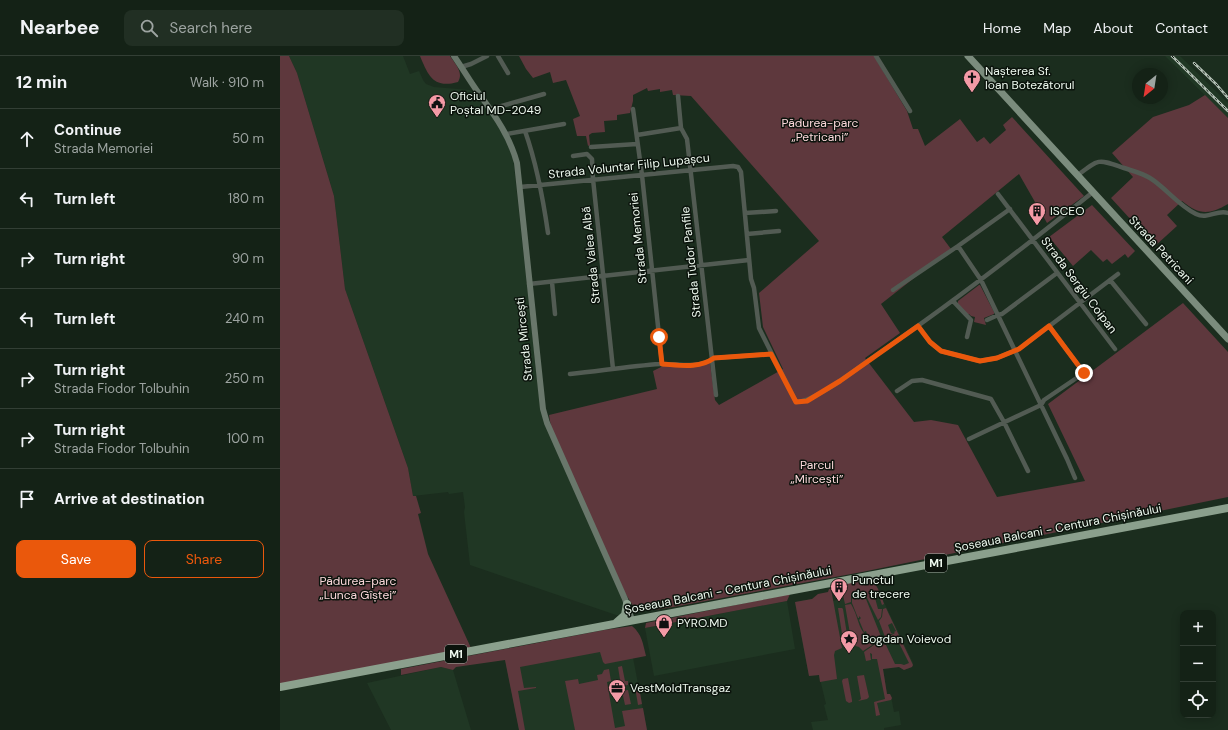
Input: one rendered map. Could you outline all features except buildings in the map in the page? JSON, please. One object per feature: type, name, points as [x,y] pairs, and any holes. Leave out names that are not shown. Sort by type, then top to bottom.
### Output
[{"type":"highway","name":"Șoseaua Balcani - Centura Chișinăului","points":[[280,687],[1228,508]]},
{"type":"highway","points":[[615,624],[625,615],[627,604]]},
{"type":"main road","name":"Strada Mircești","points":[[454,56],[507,134],[513,149],[517,163],[520,187],[541,400],[547,423],[627,604],[632,620]]},
{"type":"main road","name":"Strada Petricani","points":[[968,56],[1228,339]]},
{"type":"street","points":[[461,67],[487,56]]},
{"type":"street","points":[[498,56],[508,73]]},
{"type":"street","points":[[876,56],[910,111]]},
{"type":"street","points":[[491,109],[544,94]]},
{"type":"street","name":"Strada Tudor Panfile","points":[[678,96],[681,128],[686,139],[690,170],[716,395]]},
{"type":"street","name":"Strada Memoriei","points":[[633,109],[642,175],[662,364]]},
{"type":"street","points":[[507,134],[564,124]]},
{"type":"street","points":[[636,135],[681,128]]},
{"type":"street","points":[[525,131],[533,153],[541,186],[548,233]]},
{"type":"street","points":[[591,147],[637,144]]},
{"type":"street","name":"Strada Valea Albă","points":[[573,156],[585,154],[589,155],[592,159],[614,370]]},
{"type":"street","points":[[1078,175],[1092,164],[1103,161],[1150,177],[1198,215],[1204,217],[1228,211]]},
{"type":"street","name":"Strada Voluntar Filip Lupașcu","points":[[520,187],[733,166],[739,168],[745,213]]},
{"type":"street","points":[[776,211],[745,213],[746,234],[759,328],[796,402],[807,401],[840,381],[918,326],[981,280],[1093,192]]},
{"type":"street","name":"Strada Sergiu Coipan","points":[[998,194],[1010,208],[1114,349]]},
{"type":"street","points":[[893,290],[958,246],[1010,208]]},
{"type":"street","points":[[746,234],[778,231]]},
{"type":"street","points":[[958,246],[981,280],[1075,478]]},
{"type":"street","points":[[529,284],[749,260]]},
{"type":"street","points":[[987,320],[1002,314],[1057,273]]},
{"type":"street","points":[[918,326],[930,342],[941,351],[980,361],[997,358],[1015,349],[1019,349],[1118,274]]},
{"type":"street","points":[[1110,280],[1146,324]]},
{"type":"street","points":[[552,282],[555,314]]},
{"type":"street","points":[[953,301],[971,320],[967,337]]},
{"type":"street","points":[[968,439],[1041,405],[1044,400],[1084,373],[1049,326]]},
{"type":"street","points":[[570,374],[662,364],[690,366],[701,364],[714,358],[771,354]]},
{"type":"street","points":[[897,391],[912,381],[922,380],[991,399],[1028,471]]},
{"type":"shaded area","points":[[289,56],[403,56],[410,74],[419,71],[426,84],[434,87],[470,90],[481,99],[499,125],[513,158],[540,405],[623,600],[625,610],[620,615],[616,615],[470,565],[463,492],[413,496],[408,468],[345,289],[334,196],[297,73]]},
{"type":"shaded area","points":[[1165,56],[1180,56],[1228,103],[1228,118]]},
{"type":"shaded area","points":[[867,589],[881,596],[913,663],[912,667],[904,670],[899,667],[883,669],[887,694],[890,694],[891,696],[894,712],[899,711],[901,725],[884,728],[884,730],[813,730],[811,722],[828,720],[824,705],[826,704],[819,675],[809,676],[795,602],[828,596],[833,601]]},
{"type":"shaded area","points":[[787,601],[795,649],[654,676],[645,628]]},
{"type":"shaded area","points":[[629,637],[647,730],[519,730],[505,660]]},
{"type":"shaded area","points":[[441,667],[453,670],[471,730],[391,730],[367,683]]},
{"type":"green space","name":"Pădurea-parc „Lunca Gîștei”","points":[[280,56],[289,56],[297,73],[334,196],[345,289],[408,468],[413,496],[416,496],[421,513],[418,514],[428,554],[471,648],[280,684]]},
{"type":"green space","points":[[420,56],[450,56],[459,71],[460,78],[458,82],[443,84],[437,82],[429,74]]},
{"type":"green space","name":"Parcul „Mircești”","points":[[519,56],[874,56],[907,111],[913,129],[918,129],[925,146],[960,119],[977,142],[984,137],[990,144],[1006,130],[1003,125],[1012,117],[1084,196],[1047,223],[1019,174],[942,237],[951,249],[881,304],[900,333],[865,358],[914,422],[931,420],[958,425],[997,497],[1085,481],[1048,404],[1183,303],[1228,352],[1228,497],[862,572],[655,610],[635,609],[625,593],[551,427],[549,415],[657,389],[653,371],[663,366],[683,367],[710,363],[715,400],[719,405],[783,369],[763,327],[759,293],[819,241],[691,96],[673,95],[672,90],[660,92],[660,89],[648,91],[647,88],[633,95],[630,113],[617,115],[617,120],[604,121],[605,132],[592,133],[589,135],[590,145],[588,146],[586,136],[577,136],[573,119],[580,116],[566,80],[553,83],[550,72],[533,78]]},
{"type":"green space","points":[[1205,95],[1228,118],[1228,204],[1210,212],[1204,212],[1188,206],[1182,201],[1167,215],[1177,226],[1155,246],[1111,198],[1133,177],[1112,153],[1153,117],[1189,105]]},
{"type":"green space","points":[[1092,205],[1135,251],[1128,258],[1125,254],[1112,264],[1107,259],[1103,262],[1091,250],[1073,266],[1049,237]]},
{"type":"green space","points":[[979,285],[994,312],[994,314],[984,318],[986,325],[974,322],[975,317],[966,314],[958,305],[958,301]]},
{"type":"green space","points":[[870,579],[877,587],[884,604],[882,605],[879,596],[875,598],[878,609],[882,609],[881,617],[878,620],[867,598],[859,593],[851,595],[851,602],[845,604],[841,587],[843,584]]},
{"type":"green space","points":[[829,589],[831,589],[842,648],[835,651],[834,655],[837,679],[820,682],[819,675],[809,676],[795,602],[812,599],[818,594],[828,592]]},
{"type":"green space","points":[[790,594],[787,601],[645,628],[646,623]]},
{"type":"green space","points":[[859,594],[866,599],[882,639],[878,641],[865,633],[867,634],[866,631],[864,632],[859,620],[861,618],[859,616],[858,618],[852,603],[852,596]]},
{"type":"green space","points":[[851,604],[862,631],[865,635],[877,642],[863,651],[859,647],[852,645],[845,605]]},
{"type":"green space","points":[[838,608],[843,609],[849,647],[844,647]]},
{"type":"green space","points":[[886,608],[913,665],[912,667],[904,670],[899,667],[883,669],[887,694],[890,694],[892,698],[891,700],[877,703],[880,715],[876,716],[874,702],[885,699],[877,659],[872,659],[872,654],[870,653],[871,660],[866,661],[864,652],[878,642],[886,645],[895,664],[904,665],[909,663],[896,637],[887,642],[885,639],[896,631],[892,623],[888,625],[891,633],[893,633],[885,637],[879,621],[882,617],[883,609]]},
{"type":"green space","points":[[632,626],[640,636],[646,656],[605,664],[600,652],[520,667],[524,688],[536,687],[518,691],[525,730],[519,730],[505,660],[456,667],[453,670],[441,667],[401,675],[401,669]]},
{"type":"green space","points":[[622,666],[625,681],[628,681],[628,685],[621,686],[618,667]]},
{"type":"green space","points":[[609,669],[611,681],[607,682],[615,728],[625,726],[622,711],[643,708],[647,730],[575,730],[565,681],[578,679],[579,684],[598,680],[597,675],[602,674],[604,670]]},
{"type":"green space","points":[[864,675],[869,697],[858,701],[861,699],[857,676]]},
{"type":"green space","points":[[848,678],[852,700],[852,702],[849,703],[846,701],[842,681],[843,679]]},
{"type":"green space","points":[[635,687],[639,687],[642,704],[638,705]]},
{"type":"green space","points":[[628,690],[631,704],[625,705],[622,691]]},
{"type":"railway","points":[[1172,56],[1228,111]]},
{"type":"railway","points":[[1194,63],[1228,98]]},
{"type":"place","name":"Nașterea Sf. Ioan Botezătorul","points":[[972,93]]},
{"type":"place","name":"Oficiul Poștal MD-2049","points":[[437,118]]},
{"type":"place","name":"ISCEO","points":[[1037,226]]},
{"type":"place","name":"Punctul de trecere","points":[[839,602]]},
{"type":"place","name":"PYRO.MD","points":[[664,638]]},
{"type":"place","name":"Bogdan Voievod","points":[[849,654]]},
{"type":"place","name":"VestMoldTransgaz","points":[[617,703]]},
{"type":"route","points":[[659,337],[662,364],[690,366],[710,362],[714,358],[771,354],[796,402],[807,401],[840,381],[918,326],[930,342],[941,351],[980,361],[997,358],[1015,349],[1019,349],[1049,326],[1084,373]]},
{"type":"park label","name":"Pădurea-parc „Petricani”","points":[[820,130]]}]
